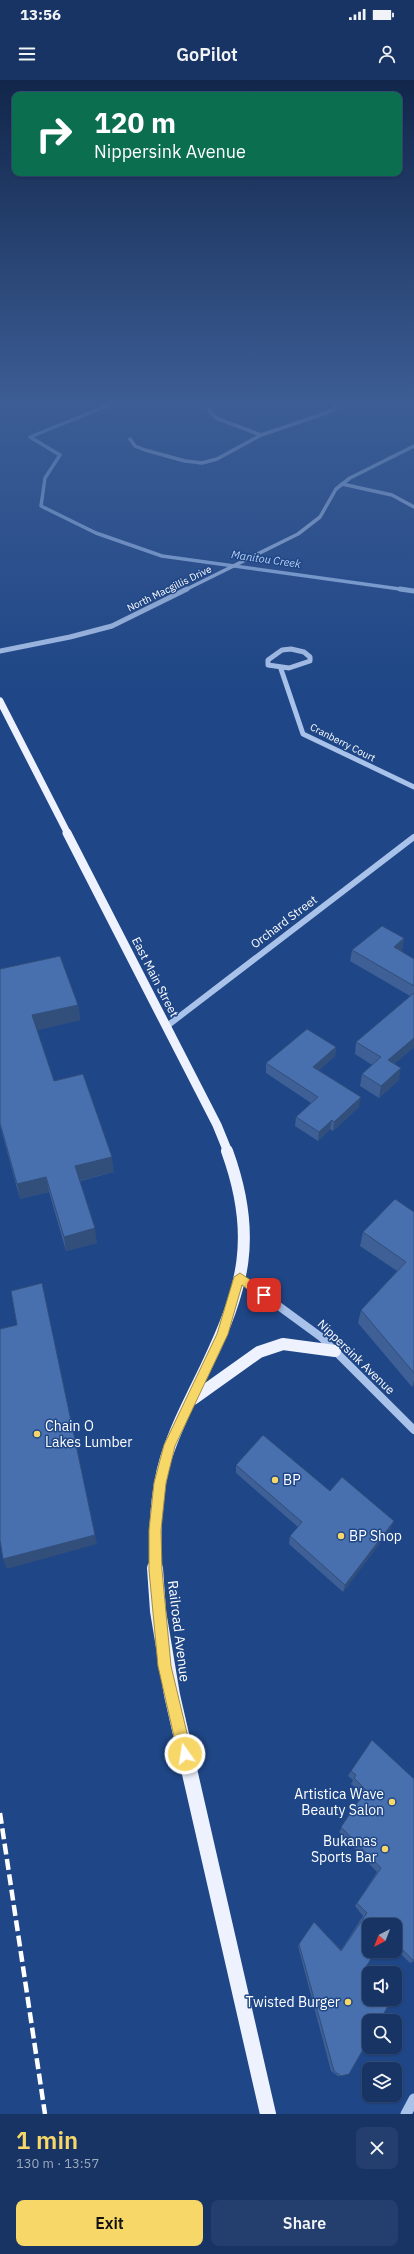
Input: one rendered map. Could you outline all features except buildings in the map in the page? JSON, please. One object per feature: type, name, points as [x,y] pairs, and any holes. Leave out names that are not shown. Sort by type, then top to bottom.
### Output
[{"type":"main road","name":"East Main Street","points":[[0,701],[217,1125],[230,1157],[240,1193],[245,1229],[240,1277]]},
{"type":"main road","name":"Railroad Avenue","points":[[240,1277],[223,1334],[169,1445],[160,1483],[155,1530],[155,1570],[165,1666],[268,2114]]},
{"type":"main road","points":[[191,1400],[259,1352],[283,1344],[335,1351]]},
{"type":"street","name":"North Macgillis Drive","points":[[0,651],[70,637],[112,626],[298,534],[320,517],[331,498]]},
{"type":"street","points":[[397,498],[414,507]]},
{"type":"street","points":[[291,649],[304,652],[310,657],[310,661],[302,665],[281,669],[268,665],[268,660],[282,650],[291,649]]},
{"type":"street","name":"Cranberry Court","points":[[281,669],[294,712],[303,734],[414,787]]},
{"type":"street","name":"Orchard Street","points":[[166,1026],[414,837]]},
{"type":"street","name":"Nippersink Avenue","points":[[240,1277],[321,1337],[414,1430]]},
{"type":"street","points":[[406,2114],[414,2098]]},
{"type":"waterway","name":"Manitou Creek","points":[[42,498],[41,506],[96,533],[162,556],[407,590]]},
{"type":"waterway","name":"Manitou Creek","points":[[400,589],[407,590]]},
{"type":"waterway","name":"Manitou Creek","points":[[407,590],[414,591]]},
{"type":"railway","points":[[0,1813],[45,2114]]},
{"type":"place","name":"Chain O Lakes Lumber","points":[[37,1434]]},
{"type":"place","name":"BP","points":[[275,1480]]},
{"type":"place","name":"BP Shop","points":[[341,1536]]},
{"type":"place","name":"Artistica Wave Beauty Salon","points":[[392,1802]]},
{"type":"place","name":"Bukanas Sports Bar","points":[[385,1849]]},
{"type":"place","name":"Twisted Burger","points":[[348,2002]]},
{"type":"route","points":[[185,1754],[165,1666],[155,1570],[155,1530],[160,1483],[169,1445],[223,1334],[240,1277],[264,1295]]}]
